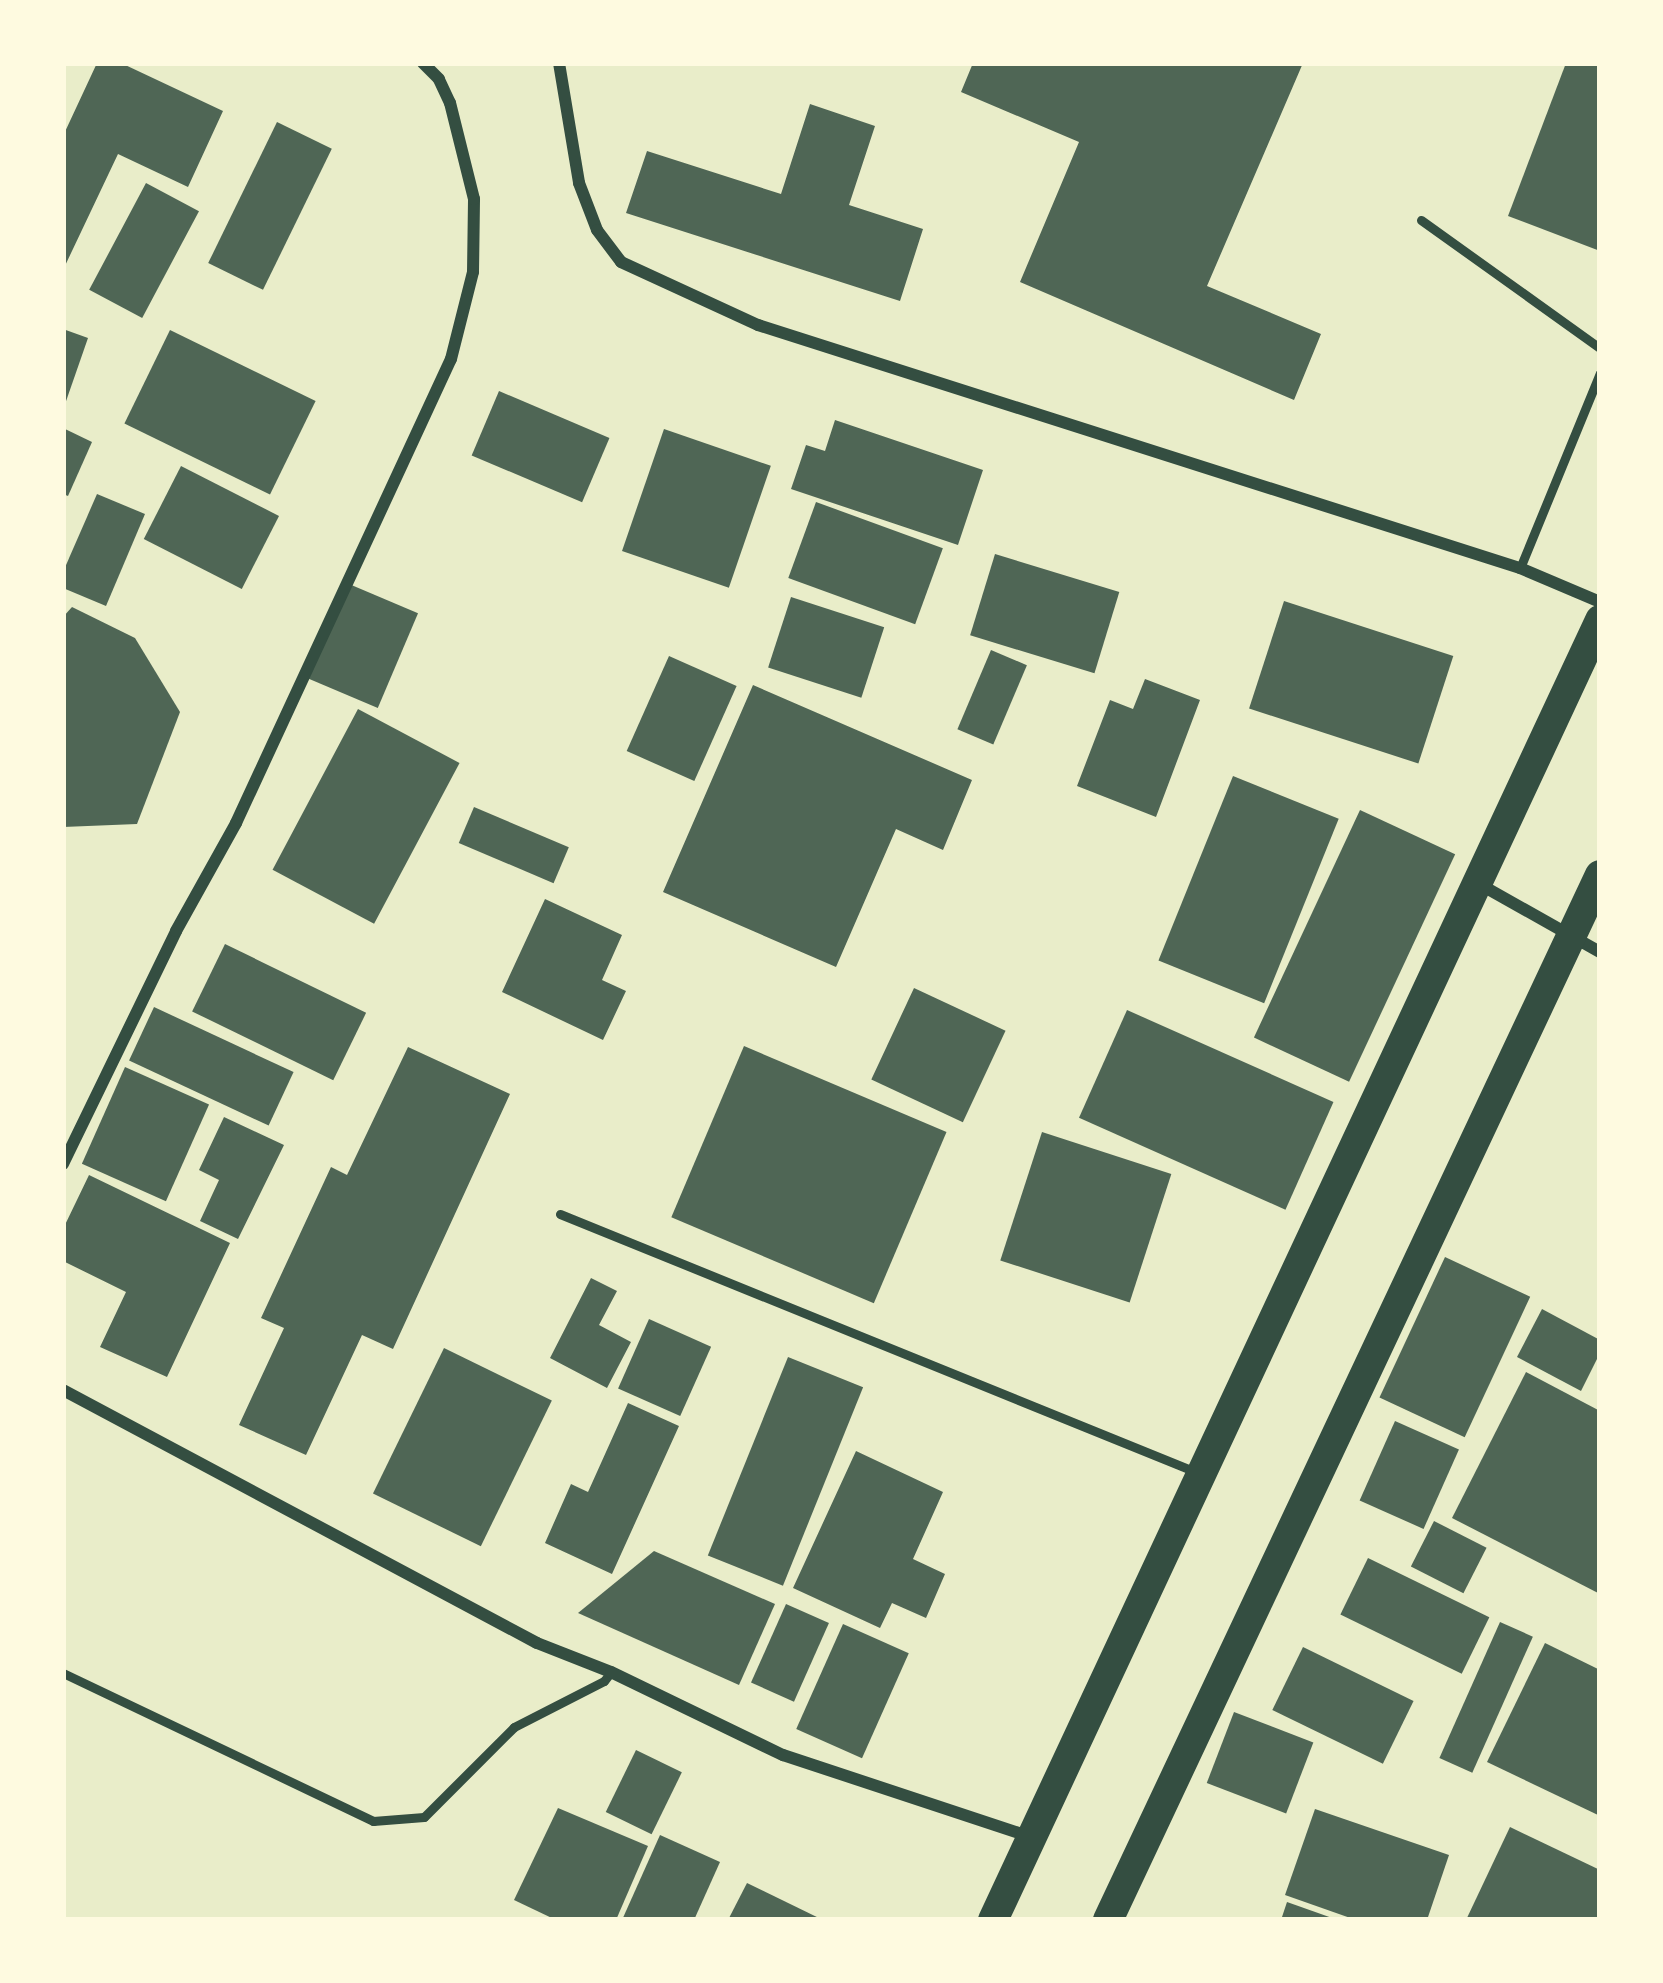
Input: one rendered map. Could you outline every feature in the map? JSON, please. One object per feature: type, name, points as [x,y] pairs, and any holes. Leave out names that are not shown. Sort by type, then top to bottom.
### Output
[{"type":"main road","points":[[993,1920],[1600,620]]},
{"type":"main road","points":[[1108,1920],[1586,944],[1600,875]]},
{"type":"street","points":[[63,1164],[176,931],[236,824],[451,359],[473,272],[474,199],[450,104],[439,79],[423,63]]},
{"type":"street","points":[[559,63],[579,183],[597,230],[621,262],[637,271],[758,325],[1520,568],[1600,602]]},
{"type":"street","points":[[1480,884],[1586,944]]},
{"type":"street","points":[[63,1390],[537,1643],[611,1672],[783,1755],[1030,1836]]},
{"type":"lane","points":[[1420,220],[1600,348]]},
{"type":"lane","points":[[1520,568],[1600,374]]},
{"type":"lane","points":[[560,1214],[1201,1474]]},
{"type":"lane","points":[[63,1672],[373,1821],[424,1817],[514,1727],[604,1681],[611,1672]]},
{"type":"building","points":[[97,63],[121,63],[223,111],[188,187],[118,154],[63,270],[63,136]]},
{"type":"building","points":[[973,63],[1303,63],[1207,286],[1321,334],[1294,400],[1020,282],[1079,142],[961,92]]},
{"type":"building","points":[[1566,63],[1600,63],[1600,251],[1508,216]]},
{"type":"building","points":[[810,104],[875,126],[849,205],[923,229],[900,301],[626,213],[647,151],[781,194]]},
{"type":"building","points":[[277,122],[332,149],[263,290],[208,263]]},
{"type":"building","points":[[146,183],[199,211],[142,318],[89,290]]},
{"type":"building","points":[[63,329],[88,338],[64,407],[63,406]]},
{"type":"building","points":[[170,330],[316,401],[270,494],[124,423]]},
{"type":"building","points":[[499,391],[609,438],[582,502],[472,455]]},
{"type":"building","points":[[835,420],[983,470],[958,545],[791,489],[806,445],[825,451]]},
{"type":"building","points":[[63,428],[92,442],[68,496],[63,494]]},
{"type":"building","points":[[664,429],[771,466],[729,588],[622,551]]},
{"type":"building","points":[[181,466],[279,516],[242,589],[144,539]]},
{"type":"building","points":[[97,494],[145,514],[106,606],[63,588],[63,572]]},
{"type":"building","points":[[816,502],[943,548],[915,624],[788,578]]},
{"type":"building","points":[[995,554],[1119,592],[1094,673],[970,635]]},
{"type":"building","points":[[349,584],[418,613],[378,708],[309,679]]},
{"type":"building","points":[[791,597],[884,627],[861,698],[768,667]]},
{"type":"building","points":[[1284,601],[1453,656],[1418,763],[1249,708]]},
{"type":"building","points":[[72,607],[135,638],[180,712],[137,824],[63,827],[63,617]]},
{"type":"building","points":[[991,650],[1027,665],[993,744],[957,729]]},
{"type":"building","points":[[669,656],[737,686],[694,781],[627,751]]},
{"type":"building","points":[[1145,679],[1200,700],[1156,817],[1077,786],[1110,700],[1133,709]]},
{"type":"building","points":[[753,685],[972,780],[943,850],[896,829],[836,967],[663,892]]},
{"type":"building","points":[[358,709],[460,763],[374,924],[273,870]]},
{"type":"building","points":[[1233,776],[1339,819],[1264,1003],[1158,961]]},
{"type":"building","points":[[474,807],[569,847],[554,883],[459,843]]},
{"type":"building","points":[[1360,810],[1455,854],[1349,1082],[1254,1037]]},
{"type":"building","points":[[545,899],[622,935],[602,980],[626,991],[603,1040],[502,992]]},
{"type":"building","points":[[225,944],[366,1013],[333,1080],[192,1011]]},
{"type":"building","points":[[914,988],[1006,1031],[963,1122],[871,1080]]},
{"type":"building","points":[[154,1007],[294,1072],[269,1126],[129,1060]]},
{"type":"building","points":[[1127,1010],[1333,1102],[1285,1210],[1079,1118]]},
{"type":"building","points":[[744,1046],[947,1132],[874,1303],[671,1217]]},
{"type":"building","points":[[408,1047],[510,1094],[393,1349],[362,1335],[306,1455],[239,1425],[284,1328],[261,1318],[331,1167],[347,1175]]},
{"type":"building","points":[[125,1067],[209,1104],[166,1201],[82,1164]]},
{"type":"building","points":[[224,1117],[284,1145],[238,1239],[200,1221],[219,1180],[199,1170]]},
{"type":"building","points":[[1042,1132],[1171,1174],[1130,1302],[1000,1260]]},
{"type":"building","points":[[89,1175],[230,1243],[167,1377],[100,1347],[126,1292],[63,1261],[63,1229]]},
{"type":"building","points":[[1445,1257],[1530,1297],[1465,1437],[1379,1397]]},
{"type":"building","points":[[591,1278],[617,1291],[599,1325],[631,1342],[607,1388],[550,1358]]},
{"type":"building","points":[[1542,1309],[1600,1340],[1600,1353],[1581,1391],[1517,1357]]},
{"type":"building","points":[[649,1319],[711,1347],[680,1416],[618,1388]]},
{"type":"building","points":[[444,1348],[552,1401],[481,1546],[373,1494]]},
{"type":"building","points":[[788,1357],[863,1387],[783,1586],[708,1555]]},
{"type":"building","points":[[1526,1372],[1600,1411],[1600,1594],[1452,1518]]},
{"type":"building","points":[[628,1403],[679,1426],[612,1574],[545,1543],[571,1484],[588,1492]]},
{"type":"building","points":[[1395,1421],[1459,1449],[1424,1529],[1360,1500]]},
{"type":"building","points":[[856,1451],[943,1492],[913,1559],[945,1574],[926,1618],[892,1603],[880,1628],[793,1588]]},
{"type":"building","points":[[1434,1521],[1487,1548],[1463,1593],[1411,1566]]},
{"type":"building","points":[[654,1551],[775,1604],[739,1685],[578,1613]]},
{"type":"building","points":[[1368,1558],[1489,1617],[1462,1674],[1340,1615]]},
{"type":"building","points":[[786,1604],[829,1623],[794,1702],[751,1683]]},
{"type":"building","points":[[1500,1622],[1533,1637],[1472,1773],[1439,1758]]},
{"type":"building","points":[[843,1624],[909,1653],[862,1758],[796,1729]]},
{"type":"building","points":[[1545,1643],[1600,1670],[1598,1815],[1487,1762]]},
{"type":"building","points":[[1303,1647],[1414,1701],[1383,1764],[1272,1710]]},
{"type":"building","points":[[1234,1712],[1313,1742],[1286,1813],[1207,1783]]},
{"type":"building","points":[[636,1750],[682,1772],[652,1834],[606,1812]]},
{"type":"building","points":[[558,1808],[648,1846],[616,1920],[556,1920],[514,1900]]},
{"type":"building","points":[[1315,1809],[1449,1855],[1427,1920],[1356,1920],[1285,1895]]},
{"type":"building","points":[[1510,1827],[1600,1870],[1600,1920],[1466,1920]]},
{"type":"building","points":[[660,1835],[720,1862],[694,1920],[622,1920]]},
{"type":"building","points":[[747,1883],[823,1920],[728,1920]]},
{"type":"building","points":[[1287,1902],[1335,1919],[1335,1920],[1281,1920]]}]
